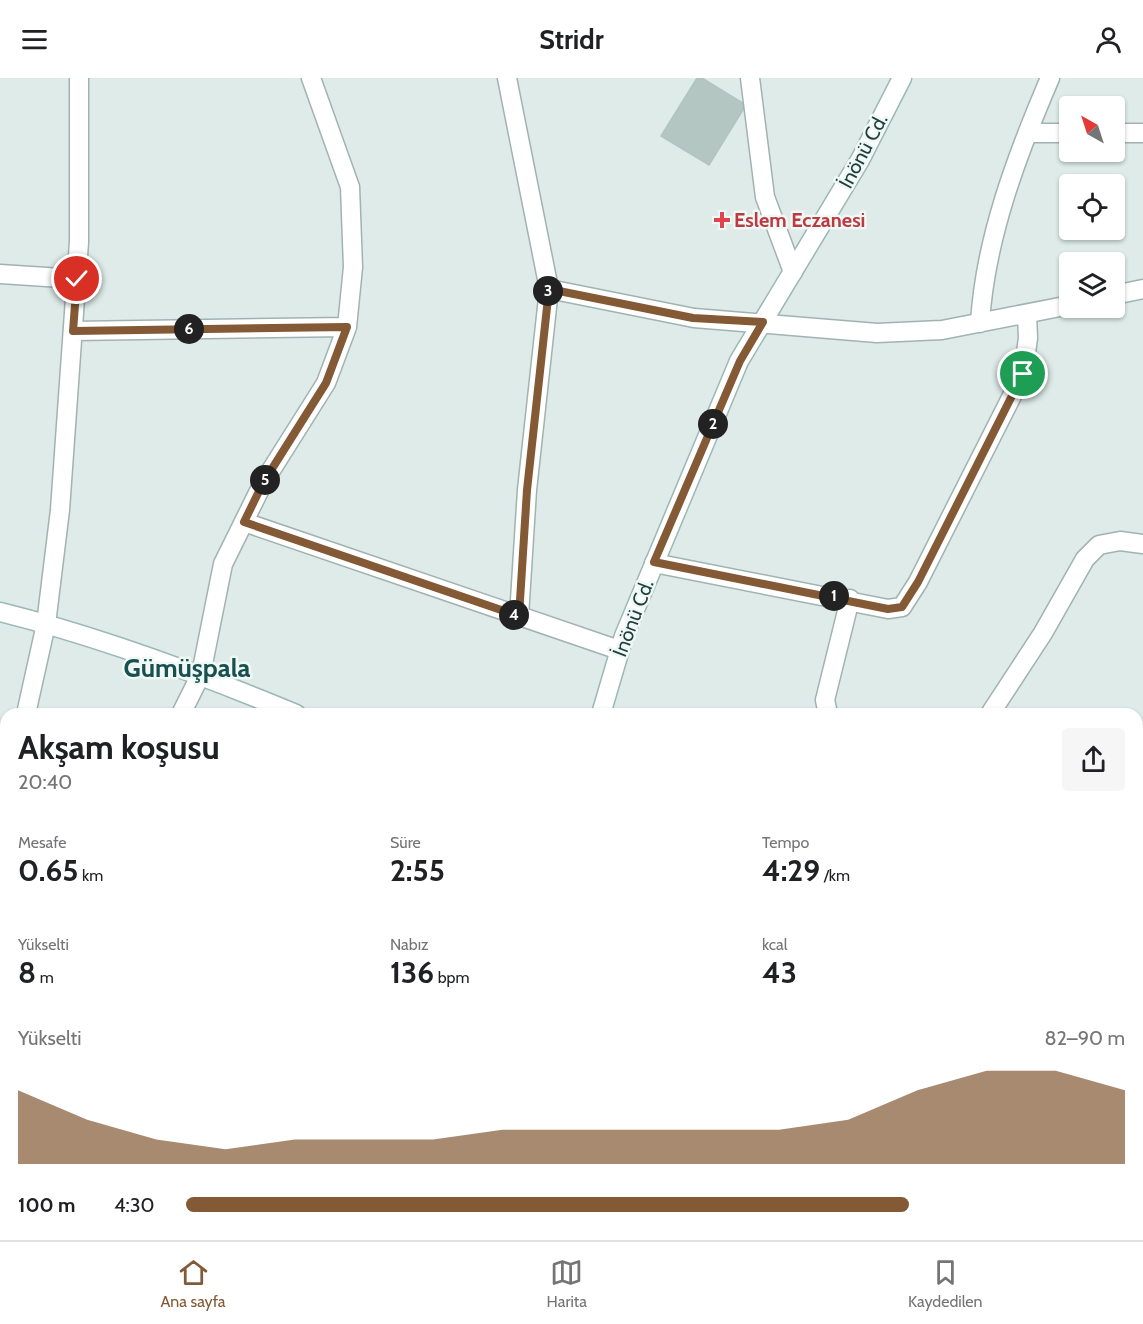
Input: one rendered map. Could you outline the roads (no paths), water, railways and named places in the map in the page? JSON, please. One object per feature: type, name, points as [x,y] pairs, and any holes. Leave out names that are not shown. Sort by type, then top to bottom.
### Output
[{"type":"street","points":[[27,708],[46,624],[60,510],[79,242],[79,78]]},
{"type":"street","points":[[184,708],[201,674],[223,564],[263,483],[326,383],[347,327],[353,267],[350,187],[311,78]]},
{"type":"street","points":[[507,78],[549,289],[527,490],[519,616]]},
{"type":"street","points":[[750,78],[765,197],[793,272]]},
{"type":"street","name":"İnönü Cd.","points":[[603,708],[619,650],[740,361],[860,160],[902,78]]},
{"type":"street","points":[[980,323],[981,295],[993,236],[1050,78]]},
{"type":"street","points":[[1029,133],[1059,133]]},
{"type":"street","points":[[1125,133],[1143,133]]},
{"type":"street","points":[[0,274],[77,279]]},
{"type":"street","points":[[549,289],[693,318],[877,333],[942,330],[1059,307]]},
{"type":"street","points":[[1125,293],[1143,289]]},
{"type":"street","points":[[654,562],[850,599],[888,609],[902,607],[918,582],[1023,374],[1028,338],[1027,314]]},
{"type":"street","points":[[73,331],[347,327]]},
{"type":"street","points":[[244,522],[619,650]]},
{"type":"street","points":[[994,708],[1043,633],[1085,559],[1099,545],[1120,541],[1143,544]]},
{"type":"street","points":[[827,708],[825,700],[850,599]]},
{"type":"street","points":[[0,612],[46,624],[201,674],[282,708]]},
{"type":"place","name":"Eslem Eczanesi","points":[[722,220]]},
{"type":"district","name":"Gümüşpala","points":[[187,668]]}]
